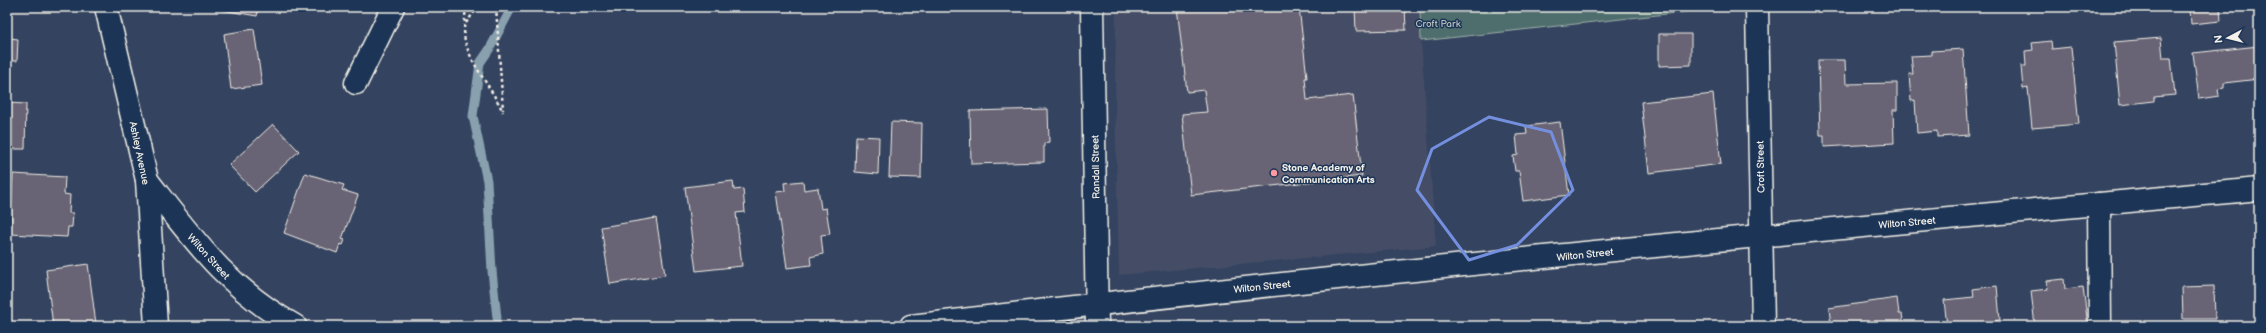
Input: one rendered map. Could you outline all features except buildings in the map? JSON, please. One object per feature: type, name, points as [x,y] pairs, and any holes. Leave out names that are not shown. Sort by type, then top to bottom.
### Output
[{"type":"street","name":"Ashley Avenue","points":[[106,7],[148,180],[156,326]]},
{"type":"street","points":[[356,83],[394,7]]},
{"type":"street","name":"Randall Street","points":[[1092,7],[1097,326]]},
{"type":"street","name":"Croft Street","points":[[1757,7],[1763,326]]},
{"type":"street","name":"Wilton Street","points":[[148,180],[194,240],[227,277],[271,312],[281,324]]},
{"type":"street","name":"Wilton Street","points":[[911,326],[1096,304],[1761,236],[2259,189]]},
{"type":"street","points":[[2099,204],[2100,326]]},
{"type":"path","points":[[466,7],[465,40],[474,65],[494,94],[503,112],[496,7]]},
{"type":"path","points":[[465,24],[478,7]]},
{"type":"highlighted area","points":[[1489,117],[1551,132],[1573,190],[1517,245],[1469,260],[1417,190],[1432,149]]},
{"type":"shaded area","name":"Stone Academy of Communication Arts","points":[[1116,7],[1420,7],[1421,41],[1436,246],[1119,275],[1115,100]]},
{"type":"green space","name":"Croft Park","points":[[1420,7],[1721,7],[1721,8],[1421,41]]},
{"type":"waterway","points":[[497,318],[492,271],[487,181],[473,116],[480,63],[489,50],[512,7]]},
{"type":"place","name":"Stone Academy of Communication Arts","points":[[1274,173]]}]
